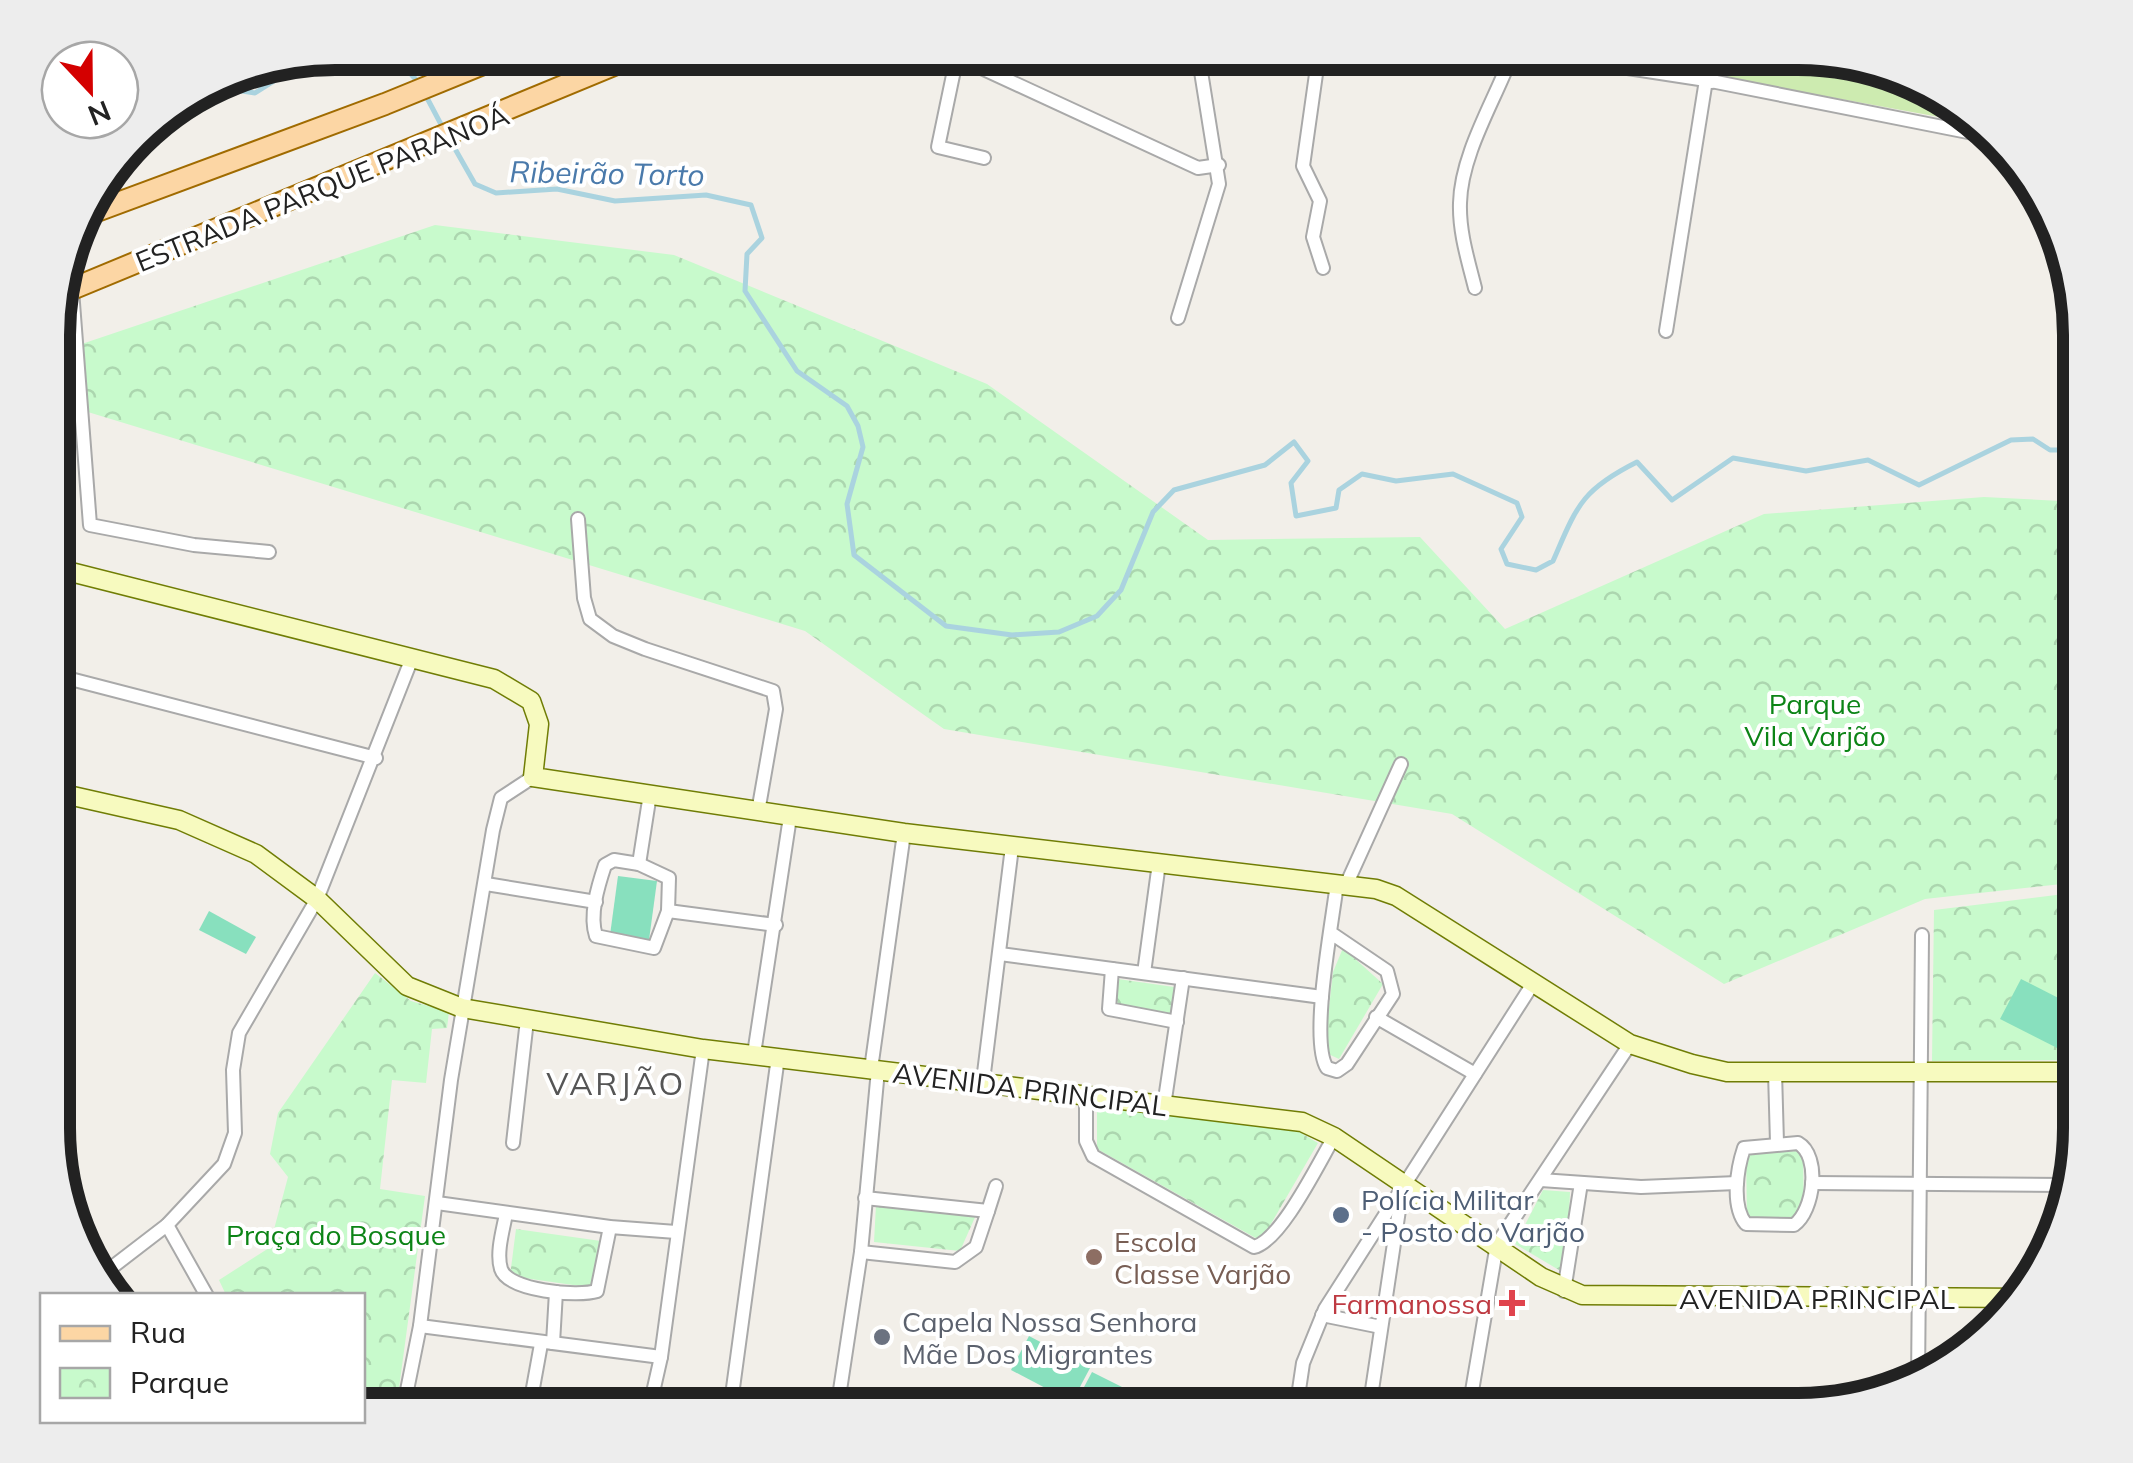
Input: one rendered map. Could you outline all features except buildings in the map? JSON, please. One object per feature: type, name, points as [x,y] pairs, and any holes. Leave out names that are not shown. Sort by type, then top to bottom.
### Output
[{"type":"main road","name":"ESTRADA PARQUE PARANOÁ","points":[[103,208],[470,70]]},
{"type":"main road","name":"ESTRADA PARQUE PARANOÁ","points":[[74,289],[601,70]]},
{"type":"street","points":[[950,70],[938,147],[984,158]]},
{"type":"street","points":[[1001,70],[1198,168],[1218,164]]},
{"type":"street","points":[[1178,318],[1219,184],[1201,71]]},
{"type":"street","points":[[1316,71],[1302,166],[1320,201],[1314,237],[1324,268]]},
{"type":"street","points":[[1475,288],[1463,241],[1462,188],[1506,71]]},
{"type":"street","points":[[1644,71],[1968,132]]},
{"type":"street","points":[[1666,331],[1711,71]]},
{"type":"street","points":[[70,347],[90,525],[175,542],[269,552]]},
{"type":"street","points":[[578,518],[584,598],[590,618],[613,636],[645,649],[773,691],[776,709],[758,812]]},
{"type":"street","points":[[70,573],[494,679],[531,700],[539,724],[533,777]]},
{"type":"street","points":[[110,1269],[167,1225],[206,1186],[232,1146],[239,1033],[317,899],[376,758],[412,658]]},
{"type":"street","points":[[70,679],[376,758]]},
{"type":"street","points":[[1331,933],[1387,970],[1393,994],[1347,1064],[1336,1071],[1327,1068],[1321,1054],[1322,997],[1331,933],[1339,883],[1401,764]]},
{"type":"street","points":[[407,1392],[420,1326],[462,1008],[500,798],[533,777],[1012,847],[1339,883],[1396,896],[1630,1044],[1727,1072],[2062,1072]]},
{"type":"street","points":[[639,864],[650,794]]},
{"type":"street","name":"AVENIDA PRINCIPAL","points":[[71,796],[206,830],[256,854],[317,899],[406,986],[462,1008],[703,1049],[1302,1122],[1334,1137],[1564,1290],[1650,1297],[2001,1298]]},
{"type":"street","points":[[754,1054],[790,817]]},
{"type":"street","points":[[840,1392],[861,1252],[874,1070],[904,832]]},
{"type":"street","points":[[983,1081],[1012,847]]},
{"type":"street","points":[[614,860],[639,864],[669,878],[668,911],[654,948],[596,936],[596,902],[605,865],[614,860]]},
{"type":"street","points":[[1144,972],[1159,863]]},
{"type":"street","points":[[486,884],[596,902]]},
{"type":"street","points":[[668,911],[776,925]]},
{"type":"street","points":[[1918,1364],[1922,935]]},
{"type":"street","points":[[1000,954],[1322,997]]},
{"type":"street","points":[[1112,969],[1110,1009],[1177,1022]]},
{"type":"street","points":[[1164,1106],[1183,978]]},
{"type":"street","points":[[1299,1393],[1304,1363],[1322,1315],[1532,985]]},
{"type":"street","points":[[1376,1017],[1475,1074]]},
{"type":"street","points":[[513,1144],[527,1020]]},
{"type":"street","points":[[1473,1393],[1496,1244],[1630,1044]]},
{"type":"street","points":[[653,1392],[703,1049]]},
{"type":"street","points":[[732,1392],[778,1056]]},
{"type":"street","points":[[1775,1072],[1777,1143]]},
{"type":"street","points":[[1086,1095],[1086,1141],[1093,1156],[1254,1247],[1263,1245],[1279,1227],[1334,1137]]},
{"type":"street","points":[[1798,1142],[1806,1148],[1812,1183],[1805,1216],[1797,1224],[1754,1227],[1741,1220],[1738,1183],[1744,1148],[1798,1142]]},
{"type":"street","points":[[1540,1180],[1641,1187],[1738,1183]]},
{"type":"street","points":[[1564,1290],[1581,1183]]},
{"type":"street","points":[[1812,1183],[2056,1185]]},
{"type":"street","points":[[1371,1393],[1403,1184]]},
{"type":"street","points":[[861,1252],[955,1262],[976,1246],[996,1186]]},
{"type":"street","points":[[865,1198],[988,1211]]},
{"type":"street","points":[[437,1203],[610,1228],[676,1232]]},
{"type":"street","points":[[506,1214],[500,1249],[503,1275],[515,1284],[556,1292],[597,1291],[610,1228]]},
{"type":"street","points":[[167,1225],[205,1293]]},
{"type":"street","points":[[534,1392],[556,1292]]},
{"type":"street","points":[[1322,1315],[1381,1327]]},
{"type":"street","points":[[420,1326],[660,1357]]},
{"type":"green space","points":[[1687,71],[1816,71],[1850,75],[1900,90],[1951,119]]},
{"type":"green space","name":"Parque Vila Varjão","points":[[435,225],[674,255],[987,384],[1208,540],[1420,537],[1505,629],[1764,514],[1984,497],[2062,501],[2062,884],[1925,899],[1724,984],[1452,814],[944,729],[805,631],[70,407],[70,348]]},
{"type":"green space","points":[[618,876],[657,881],[649,940],[610,935]]},
{"type":"green space","points":[[2062,894],[2062,1060],[1932,1061],[1934,910]]},
{"type":"green space","points":[[209,911],[256,937],[246,954],[199,930]]},
{"type":"green space","points":[[1343,948],[1383,984],[1339,1059],[1324,1052],[1333,972]]},
{"type":"green space","name":"Praça do Bosque","points":[[375,973],[411,1001],[449,1012],[447,1028],[432,1029],[426,1083],[392,1080],[380,1189],[425,1196],[398,1392],[365,1392],[365,1293],[225,1293],[219,1280],[269,1248],[288,1177],[270,1154],[278,1113]]},
{"type":"green space","points":[[1118,979],[1174,987],[1170,1016],[1114,1009]]},
{"type":"green space","points":[[2021,979],[2062,1000],[2062,1050],[2000,1019]]},
{"type":"green space","points":[[1097,1107],[1294,1129],[1318,1143],[1261,1241],[1097,1149]]},
{"type":"green space","points":[[1803,1151],[1804,1220],[1747,1221],[1746,1152]]},
{"type":"green space","points":[[1543,1190],[1570,1192],[1567,1264],[1559,1270],[1515,1244]]},
{"type":"green space","points":[[876,1205],[976,1215],[960,1251],[874,1242]]},
{"type":"green space","points":[[516,1229],[601,1241],[594,1288],[510,1276]]},
{"type":"green space","points":[[1029,1336],[1090,1368],[1077,1393],[1054,1392],[1011,1370]]},
{"type":"green space","points":[[1092,1372],[1133,1393],[1081,1393]]},
{"type":"waterway","name":"Ribeirão Torto","points":[[407,70],[418,82]]},
{"type":"waterway","name":"Ribeirão Torto","points":[[234,90],[255,93],[282,76]]},
{"type":"waterway","name":"Ribeirão Torto","points":[[426,96],[444,130]]},
{"type":"waterway","name":"Ribeirão Torto","points":[[450,140],[475,184],[496,193],[557,189],[615,201],[706,195],[751,205],[762,238],[747,254],[745,291],[797,371],[847,406],[858,426],[863,447],[847,504],[854,555],[946,626],[1012,635],[1059,632],[1097,616],[1121,590],[1153,512],[1174,490],[1265,465],[1294,442],[1308,461],[1291,483],[1296,516],[1336,508],[1339,490],[1362,474],[1396,481],[1453,474],[1517,503],[1522,517],[1501,549],[1507,564],[1536,570],[1553,561],[1575,513],[1592,491],[1637,462],[1672,500],[1733,458],[1806,471],[1868,460],[1919,485],[2011,440],[2033,439],[2050,450],[2062,450]]},
{"type":"place","name":"Polícia Militar - Posto do Varjão","points":[[1341,1215]]},
{"type":"place","name":"Escola Classe Varjão","points":[[1094,1257]]},
{"type":"place","name":"Farmanossa","points":[[1512,1303]]},
{"type":"place","name":"Capela Nossa Senhora Mãe Dos Migrantes","points":[[882,1337]]},
{"type":"district","name":"VARJÃO","points":[[616,1083]]}]
